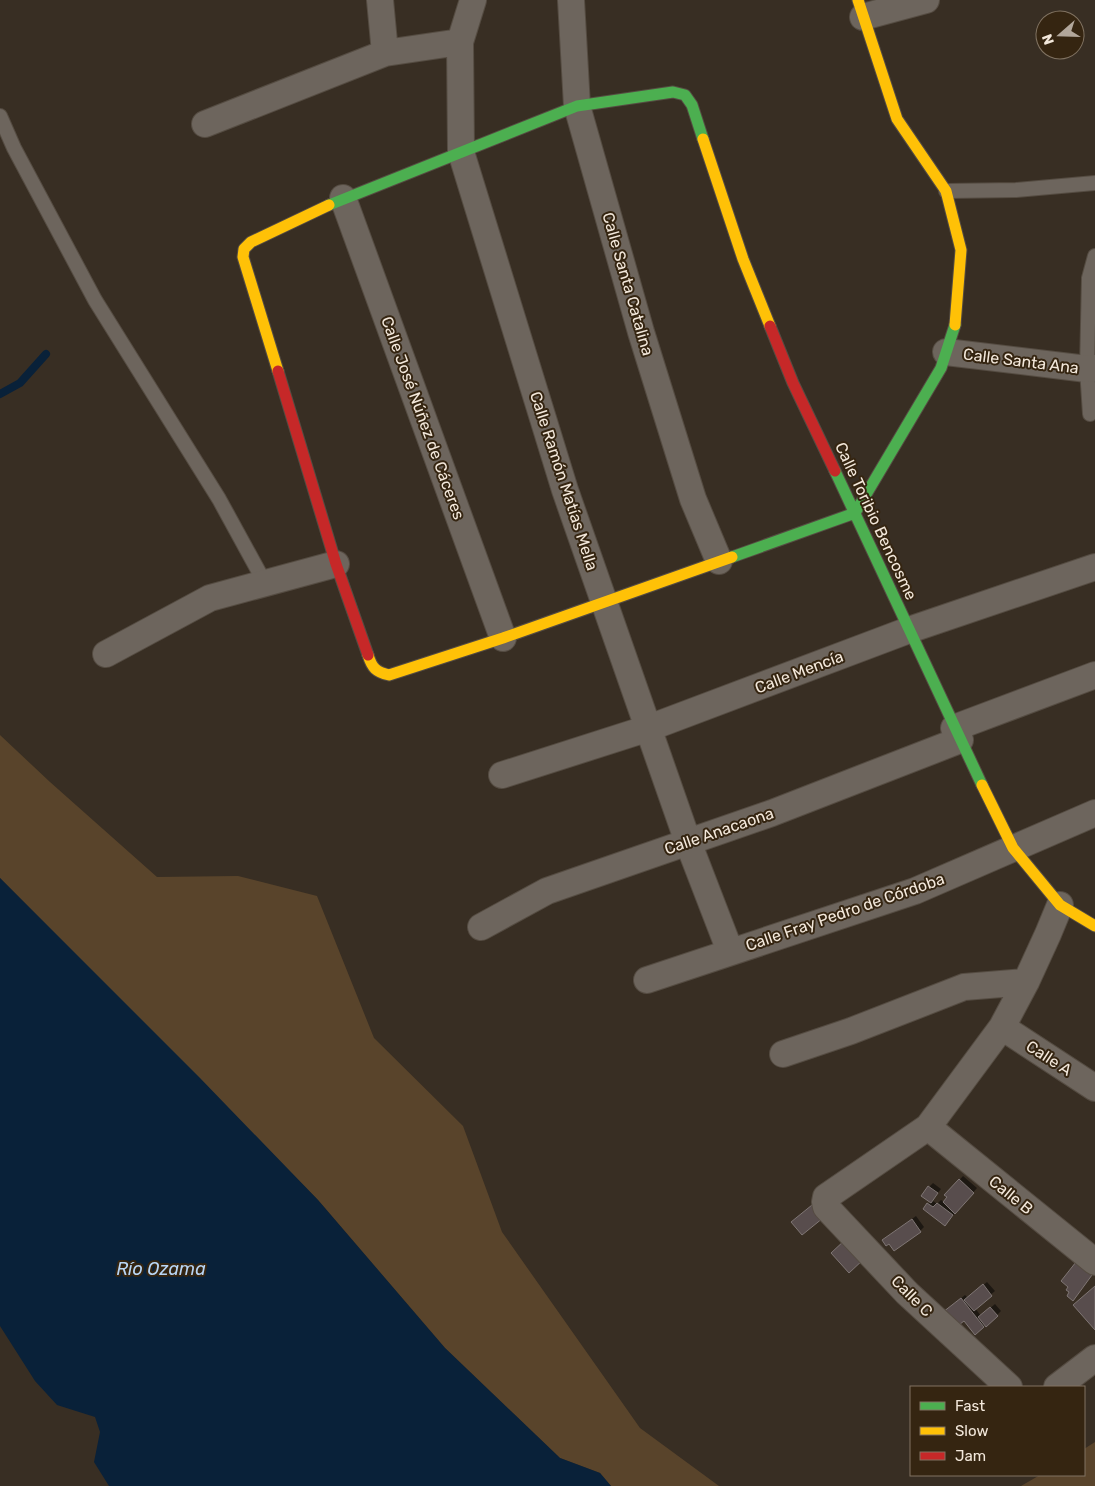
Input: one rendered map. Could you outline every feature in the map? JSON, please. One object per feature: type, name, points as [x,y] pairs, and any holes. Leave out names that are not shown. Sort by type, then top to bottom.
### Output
[{"type":"street","points":[[380,0],[385,54]]},
{"type":"street","name":"Calle Ramón Matías Mella","points":[[473,0],[460,42],[461,152],[565,490],[688,842],[730,951]]},
{"type":"street","name":"Calle Santa Catalina","points":[[571,0],[577,106],[641,332],[693,499],[719,561]]},
{"type":"street","points":[[577,106],[343,198],[251,242],[244,249],[243,257],[336,564],[372,667],[380,673],[389,675],[503,638],[855,513],[941,368],[956,323],[961,250],[946,191],[897,119],[861,9],[926,0]]},
{"type":"street","points":[[204,124],[385,54],[460,42]]},
{"type":"street","name":"Calle Toribio Bencosme","points":[[577,106],[673,92],[685,95],[692,105],[743,259],[789,374],[957,734],[1013,848],[1060,905],[1095,926]]},
{"type":"street","name":"Calle José Núñez de Cáceres","points":[[343,198],[503,638]]},
{"type":"street","name":"Calle Santa Ana","points":[[946,352],[1091,368]]},
{"type":"street","points":[[106,654],[210,598],[336,564]]},
{"type":"street","name":"Calle Mencía","points":[[502,775],[649,728],[909,630],[1095,567]]},
{"type":"street","name":"Calle Anacaona","points":[[481,927],[547,891],[772,813],[1095,675]]},
{"type":"street","name":"Calle Fray Pedro de Córdoba","points":[[647,980],[915,891],[1095,814]]},
{"type":"street","points":[[928,1127],[1002,1028],[1026,982],[1060,905]]},
{"type":"street","points":[[783,1054],[964,987],[1026,982]]},
{"type":"street","name":"Calle A","points":[[1002,1028],[1095,1088]]},
{"type":"street","name":"Calle C","points":[[928,1127],[826,1197],[826,1207],[907,1293],[1008,1386]]},
{"type":"street","name":"Calle B","points":[[928,1127],[1095,1262]]},
{"type":"street","points":[[1058,1386],[1095,1358]]},
{"type":"lane","points":[[0,116],[14,148],[95,300],[219,499],[265,583]]},
{"type":"lane","points":[[946,191],[1016,190],[1095,183]]},
{"type":"lane","points":[[1090,414],[1091,368],[1088,278],[1095,256]]},
{"type":"shaded area","points":[[0,735],[157,877],[238,876],[317,896],[374,1038],[463,1126],[502,1232],[640,1428],[719,1486],[611,1486],[600,1473],[560,1458],[445,1348],[318,1200],[0,878]]},
{"type":"shaded area","points":[[1095,1442],[1095,1486],[1021,1486],[1038,1476],[1085,1476],[1085,1448]]},
{"type":"water","name":"Río Ozama","points":[[0,878],[200,1078],[318,1200],[445,1348],[560,1458],[600,1473],[611,1486],[109,1486],[94,1462],[100,1432],[95,1417],[57,1405],[35,1381],[0,1326]]},
{"type":"building","points":[[959,1179],[974,1193],[955,1214],[943,1202],[947,1197],[944,1195]]},
{"type":"building","points":[[928,1186],[938,1193],[931,1203],[921,1196]]},
{"type":"building","points":[[927,1203],[933,1207],[937,1203],[953,1215],[945,1226],[923,1209]]},
{"type":"building","points":[[812,1205],[823,1218],[802,1235],[791,1222]]},
{"type":"building","points":[[912,1219],[921,1232],[894,1251],[889,1244],[886,1246],[882,1240]]},
{"type":"building","points":[[846,1239],[865,1258],[849,1273],[831,1253]]},
{"type":"building","points":[[1076,1262],[1092,1275],[1073,1301],[1067,1296],[1069,1292],[1066,1290],[1068,1287],[1061,1281]]},
{"type":"building","points":[[983,1284],[992,1296],[974,1311],[964,1300]]},
{"type":"building","points":[[1095,1286],[1095,1330],[1073,1305]]},
{"type":"building","points":[[961,1298],[984,1327],[975,1335],[964,1321],[955,1328],[943,1312]]},
{"type":"building","points":[[990,1307],[998,1316],[986,1327],[978,1317]]},
{"type":"waterway","points":[[0,394],[20,383],[46,354]]},
{"type":"traffic: fast","points":[[329,205],[577,106],[673,92],[685,95],[692,105],[703,139]]},
{"type":"traffic: fast","points":[[732,557],[855,513],[941,368],[955,325]]},
{"type":"traffic: fast","points":[[835,471],[982,785]]},
{"type":"traffic: slow","points":[[858,0],[897,119],[946,191],[961,250],[955,325]]},
{"type":"traffic: slow","points":[[703,139],[743,259],[770,326]]},
{"type":"traffic: slow","points":[[278,371],[243,257],[244,249],[251,242],[329,205]]},
{"type":"traffic: slow","points":[[368,655],[375,669],[389,675],[503,638],[732,557]]},
{"type":"traffic: slow","points":[[982,785],[1013,848],[1060,905],[1095,926]]},
{"type":"traffic: jam","points":[[770,326],[793,383],[835,471]]},
{"type":"traffic: jam","points":[[278,371],[336,564],[368,655]]}]
